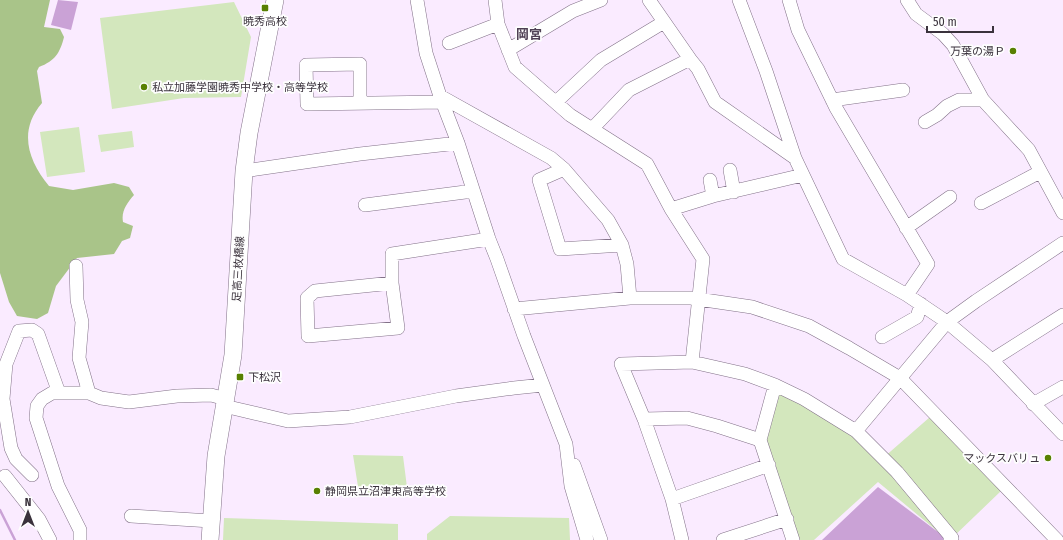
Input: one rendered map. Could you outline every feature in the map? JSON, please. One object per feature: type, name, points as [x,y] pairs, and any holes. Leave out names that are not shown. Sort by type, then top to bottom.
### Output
[{"type":"main road","name":"足高三枚橋線","points":[[210,540],[216,456],[232,355],[244,171],[249,133],[276,0]]},
{"type":"street","points":[[417,0],[426,53],[441,99],[458,143],[488,239],[497,259],[514,309],[601,540]]},
{"type":"street","points":[[495,0],[498,24],[515,67],[570,115],[647,164],[671,209],[702,259],[692,362]]},
{"type":"street","points":[[508,50],[573,11],[601,0]]},
{"type":"street","points":[[649,0],[698,69],[715,102],[795,158]]},
{"type":"street","points":[[739,0],[766,71],[795,158],[844,259],[907,295],[947,322],[992,360],[1063,434]]},
{"type":"street","points":[[789,0],[798,30],[836,108],[928,264],[907,295]]},
{"type":"street","points":[[907,0],[916,14],[944,34],[953,45],[983,100],[1029,150],[1063,213]]},
{"type":"street","points":[[556,102],[601,60],[664,22]]},
{"type":"street","points":[[449,43],[498,24]]},
{"type":"street","points":[[592,129],[629,90],[690,59]]},
{"type":"street","points":[[360,103],[360,64],[306,65],[307,104],[360,103],[441,99],[550,158],[564,170],[608,220],[622,245],[627,264],[630,298]]},
{"type":"street","points":[[832,100],[903,90]]},
{"type":"street","points":[[925,122],[958,100],[983,100]]},
{"type":"street","points":[[244,171],[360,154],[458,143]]},
{"type":"street","points":[[564,170],[539,180],[560,249],[622,245]]},
{"type":"street","points":[[730,170],[734,192]]},
{"type":"street","points":[[981,204],[1040,172]]},
{"type":"street","points":[[671,209],[713,196],[803,175]]},
{"type":"street","points":[[710,180],[713,196]]},
{"type":"street","points":[[365,205],[473,191]]},
{"type":"street","points":[[906,228],[950,197]]},
{"type":"street","points":[[392,284],[315,291],[306,298],[308,336],[398,328],[392,284],[392,254],[488,239]]},
{"type":"street","points":[[856,431],[947,322],[1063,243]]},
{"type":"street","points":[[76,266],[78,300],[82,322],[79,358],[89,393]]},
{"type":"street","points":[[514,309],[630,298],[698,299],[752,308],[809,326],[900,378],[1057,540]]},
{"type":"street","points":[[882,337],[917,317],[921,304]]},
{"type":"street","points":[[992,360],[1063,316]]},
{"type":"street","points":[[32,475],[16,459],[11,448],[4,399],[6,364],[19,331],[32,330],[38,334],[59,393]]},
{"type":"street","points":[[682,540],[672,499],[644,419],[621,364],[692,362],[746,374],[775,385],[804,399],[856,431],[897,472],[952,538],[950,540]]},
{"type":"street","points":[[80,540],[80,530],[58,486],[36,418],[37,406],[42,399],[52,393],[89,393],[101,398],[129,402],[177,396],[211,395],[225,402],[288,421],[350,417],[456,396],[543,385]]},
{"type":"street","points":[[775,385],[760,440],[793,540]]},
{"type":"street","points":[[1033,404],[1063,387]]},
{"type":"street","points":[[644,419],[687,418],[760,440]]},
{"type":"street","points":[[566,444],[571,486],[587,540]]},
{"type":"street","points":[[672,499],[769,465]]},
{"type":"street","points":[[5,476],[40,519],[50,540]]},
{"type":"street","points":[[131,516],[211,521]]},
{"type":"street","points":[[723,540],[786,519]]},
{"type":"green space","points":[[0,0],[50,0],[44,27],[60,29],[64,37],[61,48],[56,56],[45,65],[39,67],[37,71],[42,103],[30,124],[28,135],[31,156],[42,176],[49,186],[73,190],[114,183],[129,187],[134,195],[127,204],[123,214],[123,222],[133,226],[130,238],[122,241],[114,254],[77,258],[56,286],[48,313],[37,319],[17,316],[9,302],[0,273]]},
{"type":"green space","points":[[234,2],[251,37],[241,97],[184,98],[112,109],[100,18]]},
{"type":"green space","points":[[79,127],[85,172],[47,177],[40,132]]},
{"type":"green space","points":[[132,131],[134,147],[101,152],[98,135]]},
{"type":"green space","points":[[775,390],[856,434],[883,458],[930,417],[1001,491],[950,540],[948,540],[878,482],[814,540],[799,540],[763,437]]},
{"type":"green space","points":[[353,455],[403,456],[408,495],[359,493]]},
{"type":"green space","points":[[450,516],[569,518],[570,540],[427,540],[427,534]]},
{"type":"green space","points":[[224,518],[398,524],[398,540],[223,540]]},
{"type":"shaded area","points":[[58,0],[78,2],[71,30],[51,25]]},
{"type":"shaded area","points":[[878,487],[946,538],[944,540],[822,540]]},
{"type":"waterway","points":[[0,510],[15,540]]},
{"type":"place","name":"暁秀高校","points":[[265,8]]},
{"type":"place","name":"万葉の湯Ｐ","points":[[1013,51]]},
{"type":"place","name":"私立加藤学園暁秀中学校・高等学校","points":[[144,87]]},
{"type":"place","name":"下松沢","points":[[240,377]]},
{"type":"place","name":"マックスバリュ","points":[[1048,458]]},
{"type":"place","name":"静岡県立沼津東高等学校","points":[[317,491]]},
{"type":"district","name":"岡宮","points":[[529,34]]}]
